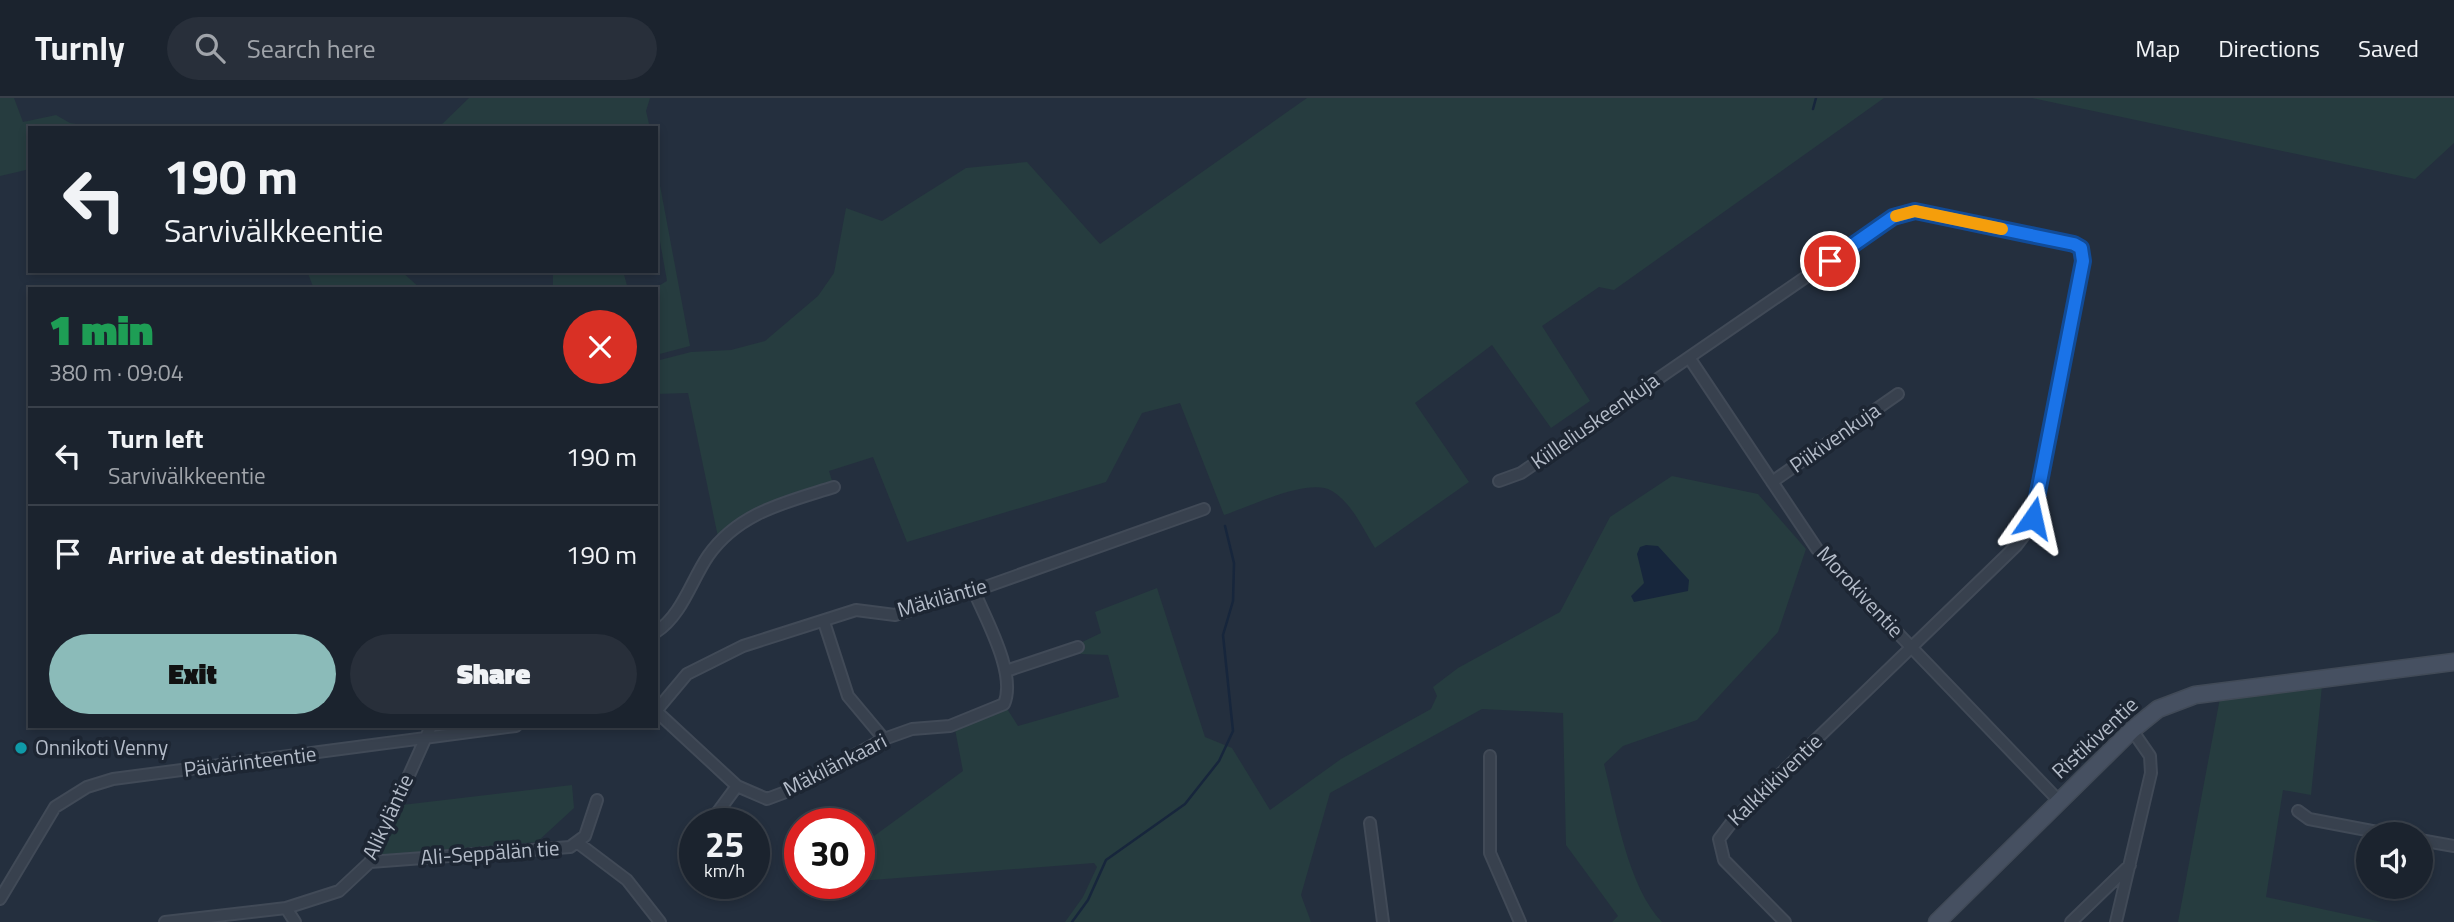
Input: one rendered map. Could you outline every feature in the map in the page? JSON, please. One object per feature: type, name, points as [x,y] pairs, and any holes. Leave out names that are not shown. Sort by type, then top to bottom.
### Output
[{"type":"street","name":"Kiilleliuskeenkuja","points":[[1499,481],[1521,473],[1893,217],[1906,212],[1978,224],[2081,248],[2083,261],[2029,529],[2016,546],[1912,647]]},
{"type":"street","name":"Morokiventie","points":[[1690,359],[1818,549],[2059,801]]},
{"type":"street","name":"Piikivenkuja","points":[[1772,482],[1898,394]]},
{"type":"street","points":[[658,630],[672,619],[709,556],[725,536],[759,510],[834,487]]},
{"type":"street","name":"Mäkiläntie","points":[[658,709],[687,674],[743,646],[856,610],[895,615],[974,591],[1204,509]]},
{"type":"street","name":"Mäkilänkaari","points":[[658,713],[737,786],[767,799],[791,790],[884,738],[912,729],[950,726],[1004,704],[1010,691],[1006,671],[974,591]]},
{"type":"street","points":[[824,622],[848,696],[884,738]]},
{"type":"street","points":[[1006,671],[1078,647]]},
{"type":"street","name":"Kalkkikiventie","points":[[1785,922],[1724,860],[1719,839],[1735,818],[1912,647]]},
{"type":"street","name":"Ristikiventie","points":[[1937,922],[2132,730],[2158,709],[2195,695],[2454,662]]},
{"type":"street","name":"Alikyläntie","points":[[166,922],[286,908],[339,891],[370,862],[430,728]]},
{"type":"street","name":"Päivärinteentie","points":[[0,899],[55,807],[86,787],[113,779],[501,728]]},
{"type":"street","points":[[2116,922],[2151,773],[2150,756],[2132,730]]},
{"type":"street","points":[[1490,756],[1490,853],[1520,922]]},
{"type":"street","points":[[721,808],[737,786]]},
{"type":"street","points":[[578,843],[585,836],[597,800]]},
{"type":"street","points":[[2298,811],[2309,819],[2356,828]]},
{"type":"street","points":[[1370,823],[1383,922]]},
{"type":"street","points":[[2433,842],[2454,846]]},
{"type":"street","name":"Ali-Seppälän tie","points":[[370,862],[523,852],[570,847],[578,843],[627,880],[660,922]]},
{"type":"street","points":[[2071,922],[2132,863]]},
{"type":"street","points":[[286,908],[295,922]]},
{"type":"green space","points":[[0,98],[14,98],[23,122],[56,115],[70,123],[89,126],[28,126],[28,169],[0,176]]},
{"type":"green space","points":[[469,98],[650,98],[646,111],[650,126],[440,126]]},
{"type":"green space","points":[[1307,98],[1884,98],[1614,290],[1599,287],[1542,326],[1590,401],[1551,428],[1492,345],[1415,403],[1469,482],[1375,548],[1345,502],[1332,491],[1322,488],[1294,490],[1224,515],[1180,403],[1142,413],[1106,482],[907,542],[873,457],[829,471],[833,484],[760,506],[718,537],[688,393],[658,394],[658,360],[691,352],[731,350],[765,341],[818,296],[834,273],[846,208],[882,221],[966,168],[1027,162],[1100,244]]},
{"type":"green space","points":[[2032,98],[2454,98],[2454,143],[2415,179]]},
{"type":"green space","points":[[658,175],[690,346],[658,354],[656,287],[667,281],[658,230]]},
{"type":"green space","points":[[308,273],[403,273],[419,287],[313,287]]},
{"type":"green space","points":[[553,273],[624,273],[627,287],[553,287]]},
{"type":"green space","points":[[1672,476],[1758,494],[1806,549],[1778,632],[1697,720],[1623,746],[1604,764],[1632,869],[1650,907],[1662,922],[1612,922],[1618,916],[1566,845],[1563,713],[1482,709],[1330,793],[1301,895],[1311,922],[1065,922],[1083,897],[1097,867],[1094,863],[875,880],[875,835],[963,771],[954,724],[1004,704],[1018,726],[1119,697],[1108,655],[1080,654],[1078,644],[1101,633],[1095,612],[1157,588],[1205,737],[1232,748],[1270,810],[1341,759],[1431,709],[1437,696],[1433,687],[1458,668],[1560,612],[1610,517]]},
{"type":"green space","points":[[2322,686],[2311,795],[2283,790],[2266,897],[2382,922],[2178,922],[2220,698]]},
{"type":"green space","points":[[572,785],[574,808],[537,842],[381,855],[402,805]]},
{"type":"water","points":[[1658,546],[1689,580],[1688,591],[1634,602],[1631,596],[1644,583],[1637,554],[1640,547]]},
{"type":"waterway","points":[[1813,109],[1816,98]]},
{"type":"waterway","points":[[1072,922],[1088,900],[1106,860],[1185,804],[1219,761],[1233,731],[1223,635],[1233,601],[1234,563],[1225,526]]},
{"type":"slow traffic","points":[[1896,216],[1915,211],[2002,229]]},
{"type":"place","name":"Onnikoti Venny","points":[[21,748]]},
{"type":"route","points":[[1830,261],[1893,217],[1915,211],[2074,244],[2081,248],[2083,261],[2033,518]]}]
